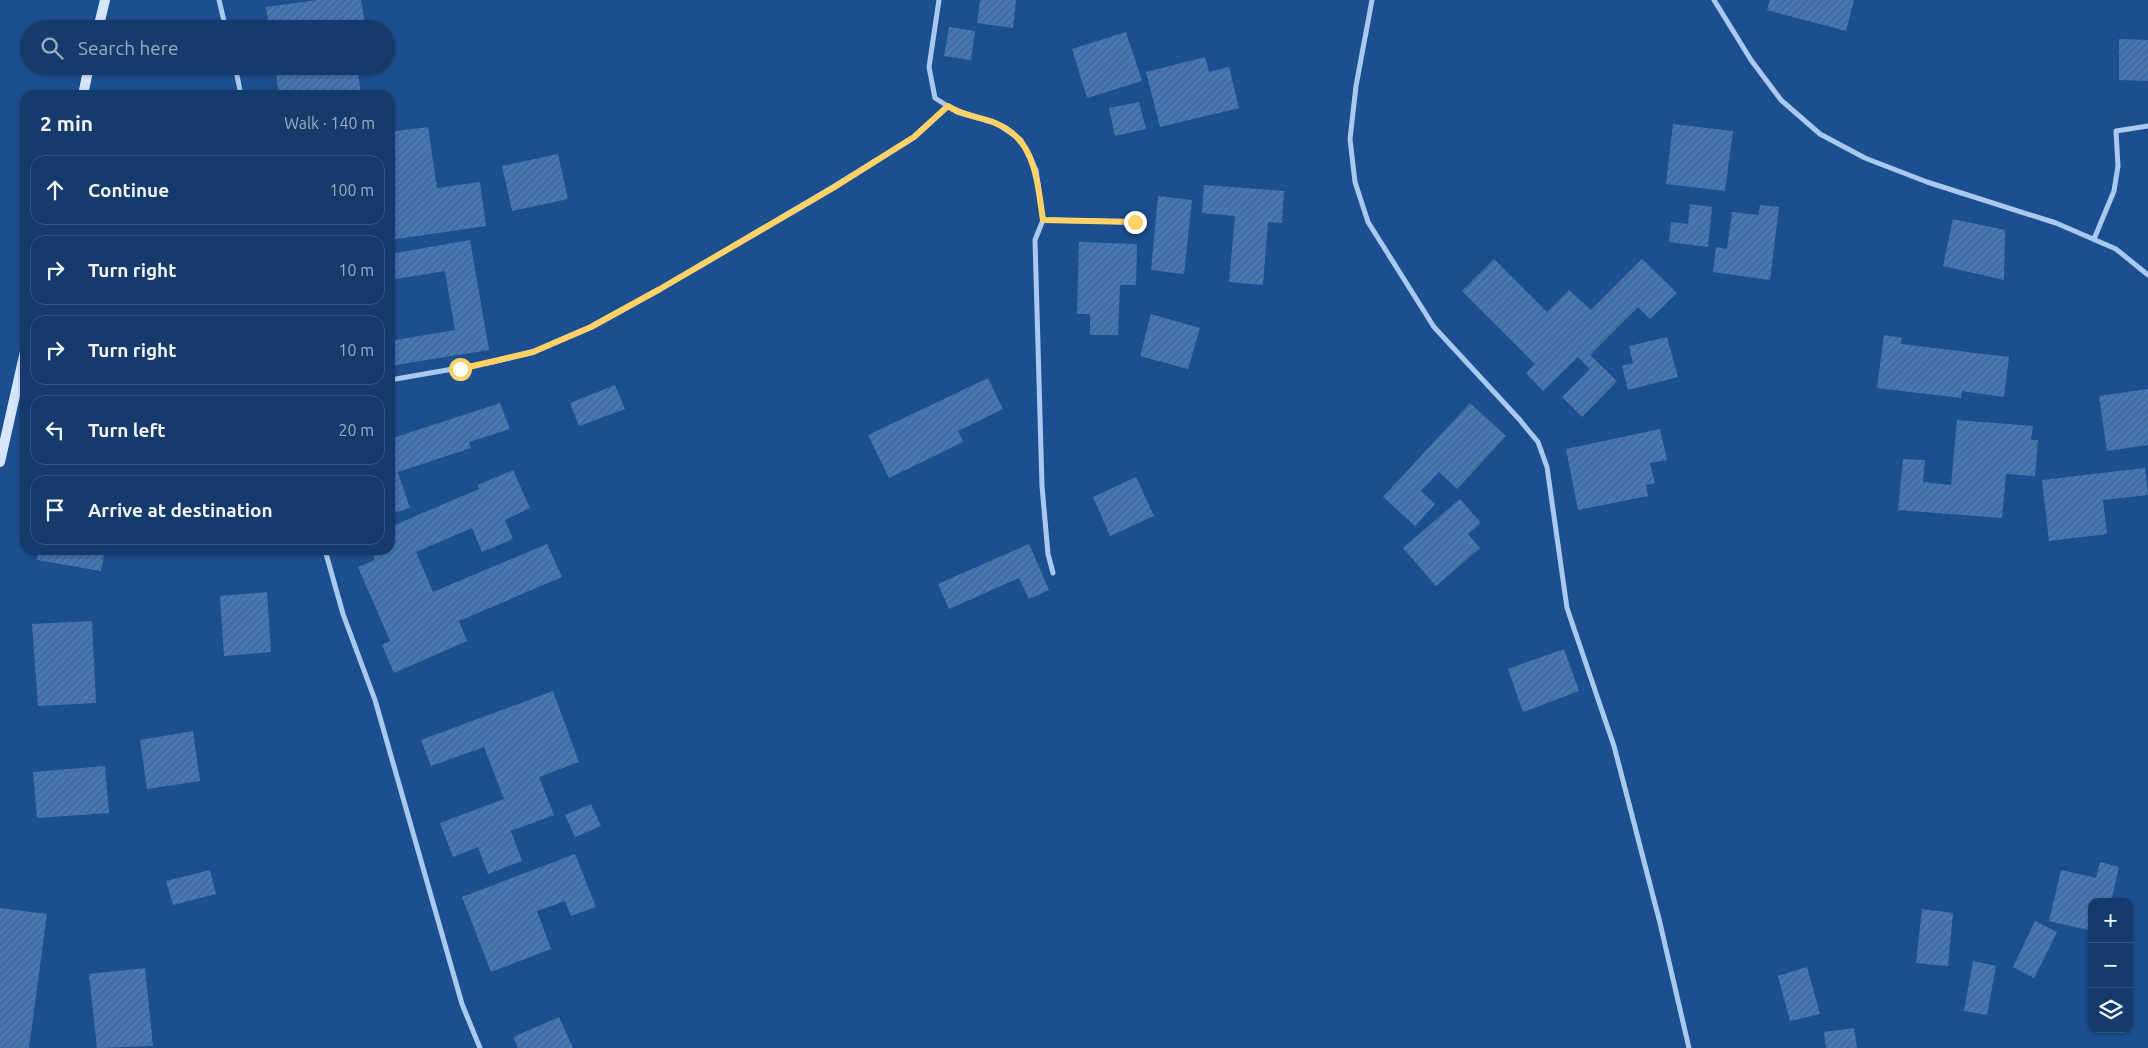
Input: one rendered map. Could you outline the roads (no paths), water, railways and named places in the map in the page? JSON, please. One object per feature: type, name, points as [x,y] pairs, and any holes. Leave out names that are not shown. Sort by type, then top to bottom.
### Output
[{"type":"main road","points":[[100,20],[105,0]]},
{"type":"main road","points":[[84,90],[88,75]]},
{"type":"main road","points":[[0,462],[20,373]]},
{"type":"street","points":[[219,0],[224,20]]},
{"type":"street","points":[[939,0],[929,67],[935,98],[957,112],[996,123],[1021,140],[1036,170],[1043,220],[1035,240],[1042,486],[1048,554],[1053,573]]},
{"type":"street","points":[[1372,0],[1356,86],[1350,139],[1354,182],[1368,222],[1434,326],[1538,442],[1547,467],[1567,608],[1614,746],[1690,1048]]},
{"type":"street","points":[[1714,0],[1751,60],[1781,100],[1820,134],[1865,158],[1927,182],[2056,222],[2116,249],[2148,275]]},
{"type":"street","points":[[237,75],[240,90]]},
{"type":"street","points":[[395,379],[494,362],[533,352],[591,327],[833,188],[914,137],[948,106]]},
{"type":"street","points":[[2094,239],[2114,191],[2118,166],[2116,131],[2148,126]]},
{"type":"street","points":[[1043,220],[1135,222]]},
{"type":"street","points":[[326,555],[343,614],[374,700],[462,1004],[480,1048]]}]
